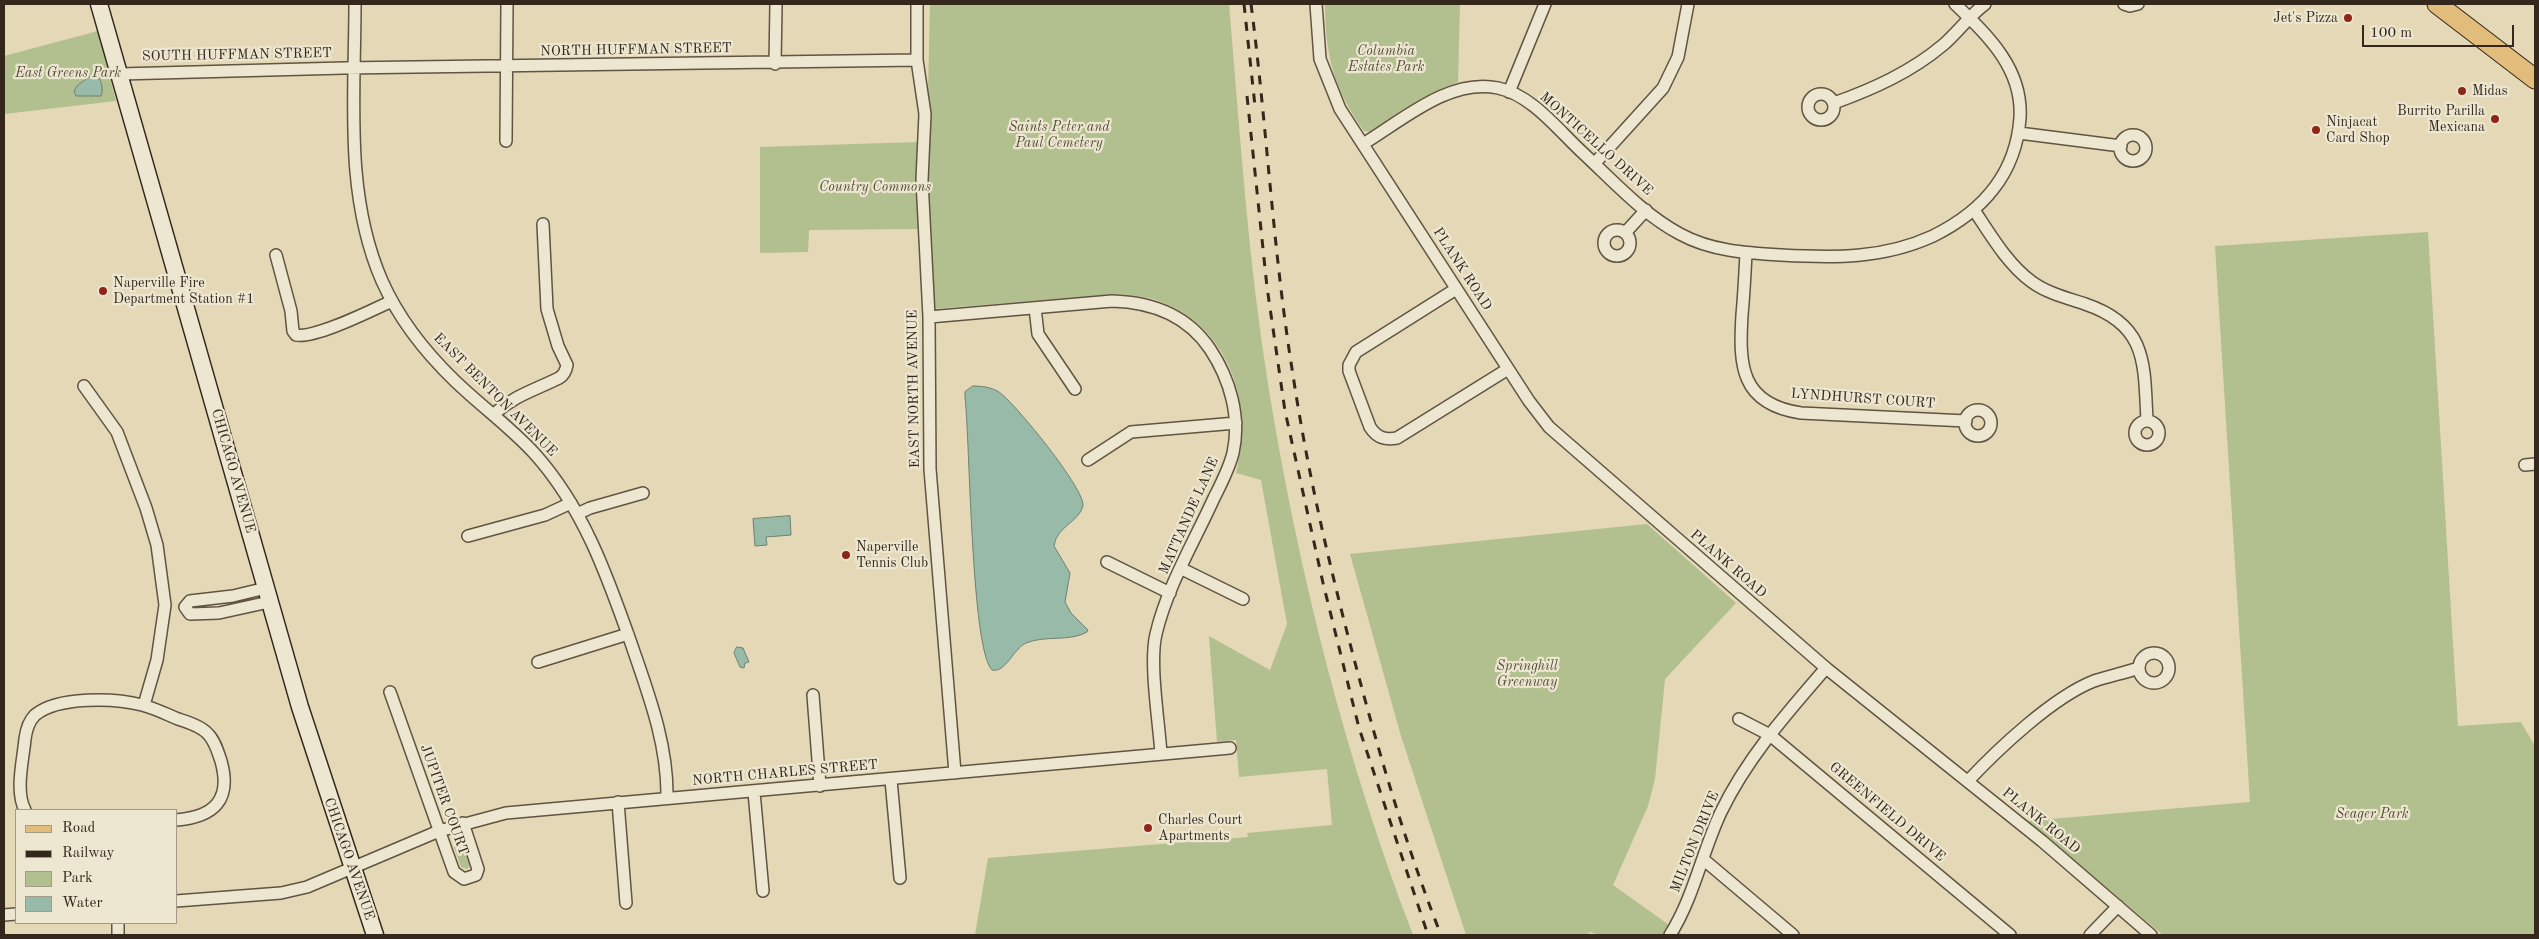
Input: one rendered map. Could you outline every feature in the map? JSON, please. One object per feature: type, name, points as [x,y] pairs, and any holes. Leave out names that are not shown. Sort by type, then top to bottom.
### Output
[{"type":"main road","name":"CHICAGO AVENUE","points":[[99,4],[300,707],[375,935]]},
{"type":"main road","points":[[2438,4],[2535,79]]},
{"type":"street","name":"EAST BENTON AVENUE","points":[[355,4],[354,68],[358,194],[367,239],[383,283],[410,329],[430,355],[456,382],[494,414],[535,453],[571,503],[597,553],[628,634],[660,733],[665,764],[667,798]]},
{"type":"street","points":[[506,141],[507,4]]},
{"type":"street","points":[[776,4],[776,64]]},
{"type":"street","name":"EAST NORTH AVENUE","points":[[917,4],[917,60],[925,114],[922,180],[929,317],[930,469],[956,774]]},
{"type":"street","name":"PLANK ROAD","points":[[1316,4],[1318,43],[1324,70],[1340,108],[1538,415],[1558,437],[1826,668],[1968,781],[2151,935]]},
{"type":"street","points":[[1509,92],[1545,4]]},
{"type":"street","points":[[1595,163],[1658,95],[1666,82],[1678,57],[1688,4]]},
{"type":"street","name":"MONTICELLO DRIVE","points":[[1363,144],[1441,96],[1456,89],[1481,86],[1509,92],[1535,108],[1660,222],[1691,240],[1714,248],[1746,253],[1833,258],[1879,253],[1924,240],[1974,210],[1990,196],[2011,162],[2019,133],[2019,102],[2009,66],[1989,37],[1955,4]]},
{"type":"street","points":[[1834,103],[1866,92],[1902,74],[1944,44],[1985,4]]},
{"type":"street","points":[[2124,4],[2130,6],[2138,4]]},
{"type":"street","name":"NORTH HUFFMAN STREET","points":[[354,68],[776,64],[917,60]]},
{"type":"street","name":"SOUTH HUFFMAN STREET","points":[[120,74],[354,68]]},
{"type":"street","points":[[2019,133],[2121,146]]},
{"type":"street","name":"MONTICELLO DRIVE","points":[[1625,233],[1646,210]]},
{"type":"street","points":[[1974,210],[2013,262],[2032,282],[2050,292],[2106,312],[2127,329],[2137,344],[2144,363],[2147,421]]},
{"type":"street","points":[[494,414],[519,396],[559,378],[565,373],[567,365],[558,346],[548,309],[543,224]]},
{"type":"street","name":"LYNDHURST COURT","points":[[1746,253],[1741,363],[1749,383],[1766,401],[1779,408],[1800,412],[1966,421]]},
{"type":"street","points":[[276,255],[291,311],[292,330],[296,335],[303,336],[320,332],[392,301]]},
{"type":"street","points":[[1456,289],[1356,352],[1352,358],[1349,371],[1374,434],[1381,438],[1397,438],[1508,369]]},
{"type":"street","name":"MATTANDE LANE","points":[[929,317],[1127,302],[1158,308],[1179,318],[1202,337],[1216,359],[1231,392],[1236,423],[1233,453],[1170,593],[1156,636],[1154,657],[1161,754]]},
{"type":"street","points":[[1035,308],[1038,334],[1075,388]]},
{"type":"street","points":[[84,386],[116,432],[146,508],[157,545],[165,605],[157,660],[144,705]]},
{"type":"street","points":[[1088,460],[1131,432],[1236,423]]},
{"type":"street","points":[[577,514],[590,508],[643,493]]},
{"type":"street","points":[[468,536],[545,515],[571,503]]},
{"type":"street","points":[[1107,562],[1170,593]]},
{"type":"street","points":[[1182,569],[1243,599]]},
{"type":"street","points":[[165,605],[185,607],[190,614],[204,615],[267,595]]},
{"type":"street","points":[[538,662],[628,634]]},
{"type":"street","name":"MILTON DRIVE","points":[[1670,935],[1695,884],[1720,814],[1737,782],[1770,735],[1826,668]]},
{"type":"street","points":[[1968,781],[1981,767],[2047,710],[2071,693],[2094,682],[2139,668]]},
{"type":"street","name":"JUPITER COURT","points":[[390,692],[454,872],[464,879],[476,875],[478,869],[463,823]]},
{"type":"street","points":[[813,695],[820,786]]},
{"type":"street","points":[[25,809],[20,791],[25,737],[33,717],[44,709],[58,704],[112,700],[144,705],[208,733],[215,744],[224,771],[224,790],[217,806],[201,817],[178,820]]},
{"type":"street","name":"GREENFIELD DRIVE","points":[[1739,719],[1770,735],[2010,935]]},
{"type":"street","name":"NORTH CHARLES STREET","points":[[178,901],[290,892],[322,882],[439,831],[463,823],[537,809],[891,780],[1230,748]]},
{"type":"street","points":[[891,780],[900,878]]},
{"type":"street","points":[[754,792],[763,891]]},
{"type":"street","points":[[618,802],[626,903]]},
{"type":"street","points":[[1703,859],[1793,935]]},
{"type":"street","points":[[2090,935],[2118,906]]},
{"type":"green space","name":"Saints Peter and Paul Cemetery","points":[[930,4],[1229,4],[1255,294],[1281,459],[1310,598],[1327,666],[1366,802],[1413,935],[975,935],[988,858],[1248,837],[1247,833],[1332,825],[1327,769],[1239,777],[1236,740],[1217,742],[1209,636],[1270,670],[1287,624],[1261,480],[1236,473],[1241,446],[1242,420],[1238,394],[1230,369],[1218,346],[1201,326],[1179,310],[1153,299],[1134,296],[1116,294],[933,309],[926,184]]},
{"type":"green space","name":"Columbia Estates Park","points":[[1325,4],[1460,4],[1458,82],[1437,91],[1371,132],[1364,131],[1345,101],[1333,71],[1327,39]]},
{"type":"green space","name":"East Greens Park","points":[[98,31],[116,101],[4,114],[4,56]]},
{"type":"green space","name":"Country Commons","points":[[919,142],[918,229],[809,230],[808,252],[760,253],[760,147]]},
{"type":"green space","name":"Seager Park","points":[[2428,232],[2458,726],[2521,722],[2535,746],[2535,935],[2163,935],[2027,821],[2250,802],[2215,246]]},
{"type":"green space","name":"Springhill Greenway","points":[[1647,524],[1736,603],[1665,679],[1655,779],[1648,806],[1613,885],[1683,935],[1599,935],[1590,932],[1587,935],[1466,935],[1401,736],[1350,554]]},
{"type":"green space","points":[[458,841],[464,843],[471,865],[467,869],[461,867],[454,847]]},
{"type":"water","points":[[95,73],[101,84],[101,96],[76,96],[74,91],[77,86]]},
{"type":"water","points":[[973,386],[986,387],[999,392],[1019,412],[1062,466],[1081,497],[1083,506],[1081,512],[1059,534],[1054,546],[1070,573],[1065,602],[1071,613],[1088,630],[1087,632],[1073,637],[1041,639],[1026,643],[997,670],[992,670],[985,654],[980,625],[972,542],[965,392]]},
{"type":"water","points":[[790,516],[791,535],[766,537],[767,545],[755,546],[753,519]]},
{"type":"water","points":[[737,647],[743,648],[749,662],[745,663],[744,668],[740,667],[734,653]]},
{"type":"railway","points":[[1244,4],[1255,106]]},
{"type":"railway","points":[[1251,4],[1286,329],[1313,487],[1338,597],[1375,737],[1395,804],[1441,935]]},
{"type":"railway","points":[[1247,96],[1267,287],[1285,411],[1323,583],[1359,728],[1428,935]]},
{"type":"place","name":"Jet's Pizza","points":[[2348,18]]},
{"type":"place","name":"Midas","points":[[2462,91]]},
{"type":"place","name":"Burrito Parilla Mexicana","points":[[2495,119]]},
{"type":"place","name":"Ninjacat Card Shop","points":[[2316,130]]},
{"type":"place","name":"Naperville Fire Department Station #1","points":[[103,291]]},
{"type":"place","name":"Naperville Tennis Club","points":[[846,555]]},
{"type":"place","name":"Charles Court Apartments","points":[[1148,828]]}]
